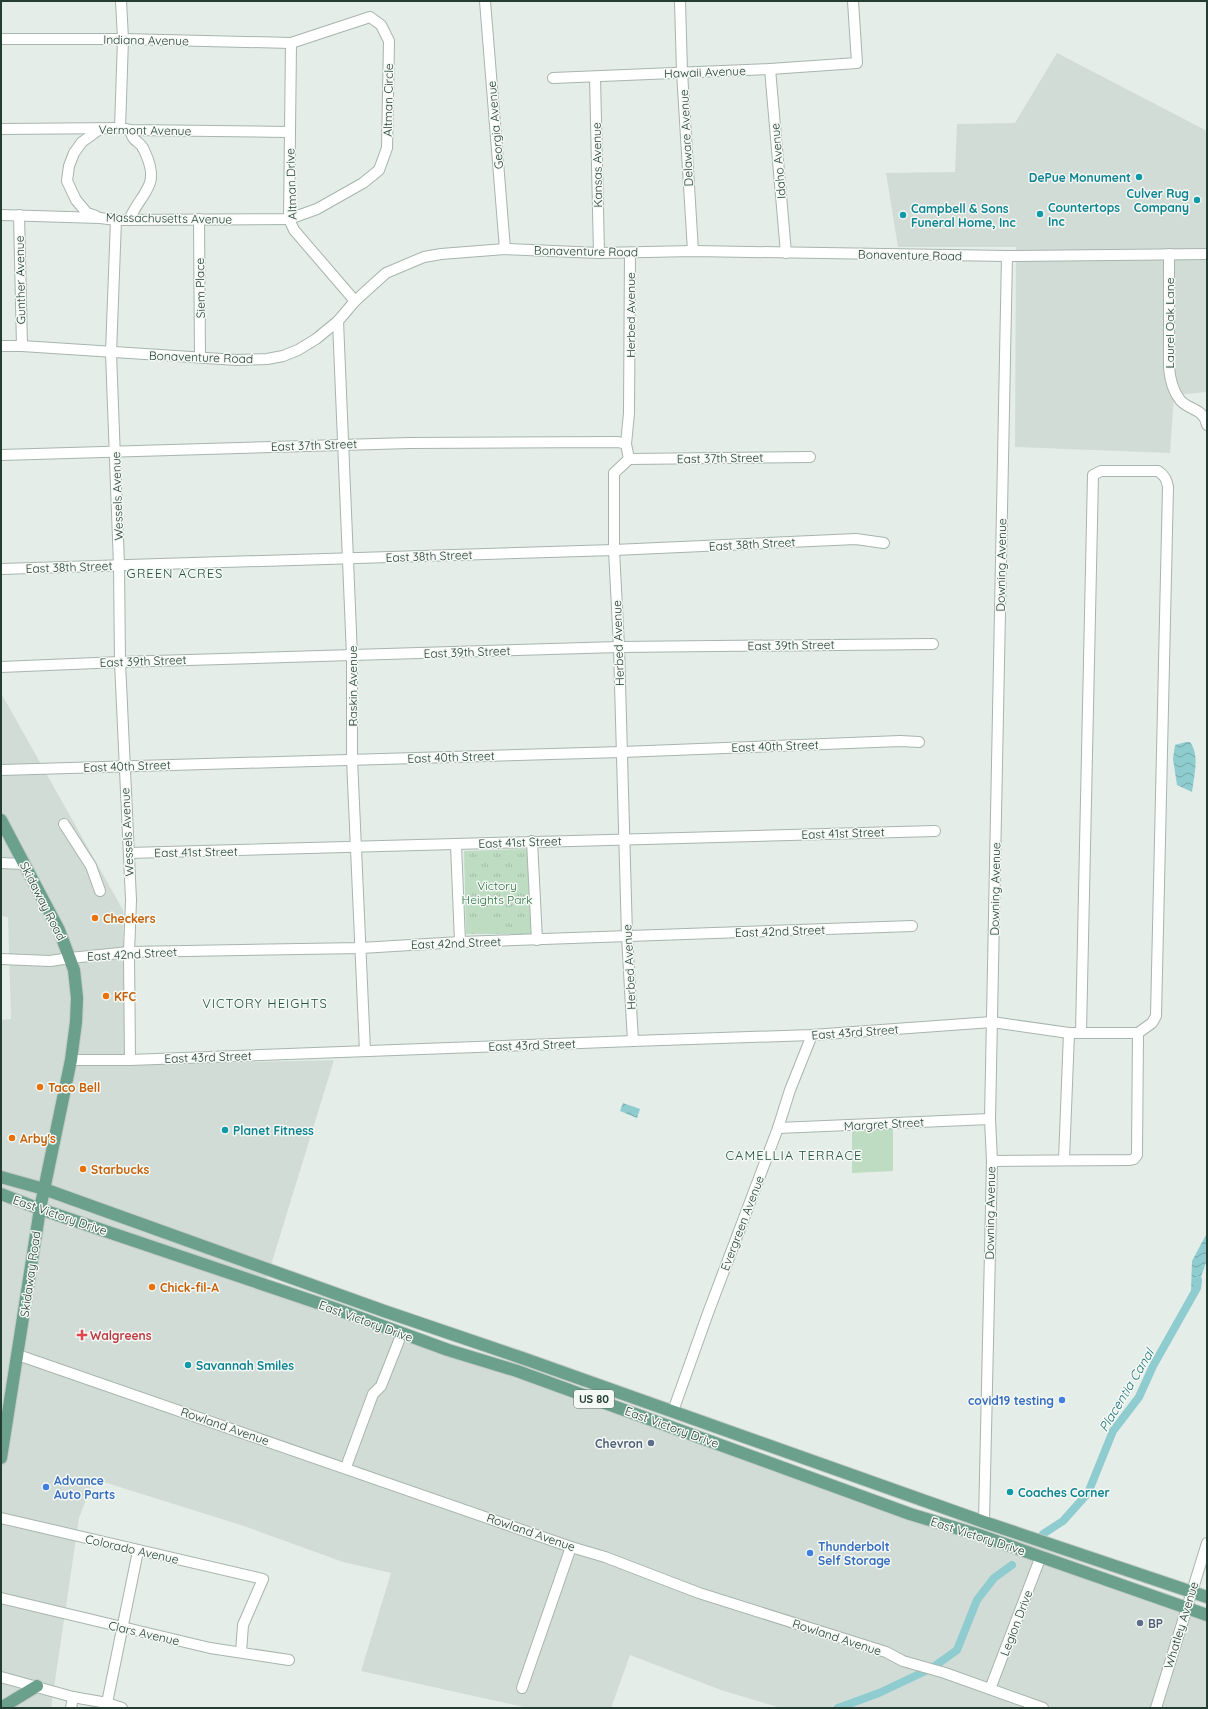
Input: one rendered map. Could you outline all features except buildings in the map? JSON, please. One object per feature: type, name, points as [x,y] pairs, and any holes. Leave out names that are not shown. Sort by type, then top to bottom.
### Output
[{"type":"main road","name":"Skidaway Road","points":[[1,820],[23,864],[57,925],[74,970],[77,998],[76,1022],[71,1060],[40,1208],[1,1458]]},
{"type":"main road","name":"East Victory Drive","points":[[1,1177],[44,1189],[384,1311],[673,1411],[984,1522],[1207,1598]]},
{"type":"main road","name":"East Victory Drive","points":[[1,1194],[336,1309],[448,1350],[517,1371],[919,1517],[1041,1556],[1207,1615]]},
{"type":"main road","points":[[517,1371],[522,1358]]},
{"type":"main road","points":[[744,1454],[751,1439]]},
{"type":"main road","points":[[919,1517],[934,1514],[976,1527],[980,1526],[984,1522]]},
{"type":"main road","points":[[1,1708],[37,1686]]},
{"type":"street","points":[[120,128],[123,39],[121,1]]},
{"type":"street","name":"Georgia Avenue","points":[[485,1],[505,249]]},
{"type":"street","name":"Delaware Avenue","points":[[680,1],[682,72],[693,251]]},
{"type":"street","name":"Hawaii Avenue","points":[[553,78],[770,69],[857,63],[853,1]]},
{"type":"street","name":"Altman Circle","points":[[289,219],[317,209],[338,198],[363,183],[379,170],[387,148],[389,124],[389,41],[381,25],[370,17],[291,43]]},
{"type":"street","name":"Indiana Avenue","points":[[1,39],[123,39],[291,43]]},
{"type":"street","name":"Altman Drive","points":[[291,43],[289,219],[294,230],[355,301]]},
{"type":"street","name":"Idaho Avenue","points":[[770,69],[786,253]]},
{"type":"street","name":"Kansas Avenue","points":[[595,77],[599,253]]},
{"type":"street","name":"Vermont Avenue","points":[[1,129],[120,128],[130,130],[289,132]]},
{"type":"street","points":[[100,129],[82,142],[74,153],[69,166],[68,181],[76,200],[87,213],[100,218]]},
{"type":"street","points":[[129,220],[135,207],[146,195],[152,182],[145,151],[140,143],[134,139],[130,130]]},
{"type":"street","name":"Massachusetts Avenue","points":[[1,215],[100,218],[116,220],[289,219]]},
{"type":"street","name":"Gunther Avenue","points":[[19,215],[22,346]]},
{"type":"street","name":"Siem Place","points":[[199,219],[200,357]]},
{"type":"street","name":"Wessels Avenue","points":[[116,220],[111,352],[119,565],[120,662],[131,900],[129,952],[130,1060]]},
{"type":"street","name":"Bonaventure Road","points":[[1,346],[22,346],[237,360],[267,359],[283,356],[298,350],[316,339],[338,321],[355,301],[386,273],[424,257],[505,249],[599,253],[693,251],[1007,256],[1207,254]]},
{"type":"street","name":"Herbed Avenue","points":[[630,253],[629,413],[626,444],[629,459],[614,473],[614,550],[619,647],[626,936],[633,1040]]},
{"type":"street","name":"Laurel Oak Lane","points":[[1169,254],[1169,368],[1171,381],[1181,401],[1198,411],[1207,424]]},
{"type":"street","name":"Downing Avenue","points":[[984,1522],[992,1161],[990,1119],[1007,256]]},
{"type":"street","name":"Raskin Avenue","points":[[338,321],[352,656],[352,759],[365,1052]]},
{"type":"street","name":"East 37th Street","points":[[1,455],[342,444],[618,442],[626,444]]},
{"type":"street","name":"East 37th Street","points":[[629,459],[810,457]]},
{"type":"street","points":[[992,1161],[1130,1160],[1134,1159],[1137,1155],[1138,1033],[1152,1023],[1156,1016],[1168,487],[1167,480],[1158,471],[1122,470],[1096,472],[1093,475],[1081,1032]]},
{"type":"street","name":"East 38th Street","points":[[1,569],[614,550],[856,539],[884,543]]},
{"type":"street","name":"East 39th Street","points":[[1,667],[619,647],[933,644]]},
{"type":"street","name":"East 40th Street","points":[[1,770],[622,752],[900,741],[919,742]]},
{"type":"street","points":[[64,824],[92,866],[100,891]]},
{"type":"street","name":"East 41st Street","points":[[129,853],[936,831]]},
{"type":"street","points":[[532,842],[537,940]]},
{"type":"street","points":[[456,845],[460,942]]},
{"type":"street","points":[[1,863],[23,864]]},
{"type":"street","name":"East 42nd Street","points":[[1,959],[50,961],[129,952],[361,948],[460,942],[912,926]]},
{"type":"street","name":"East 43rd Street","points":[[71,1060],[130,1060],[365,1052],[633,1040],[812,1035],[992,1022],[1069,1033],[1138,1033]]},
{"type":"street","points":[[1064,1160],[1069,1033]]},
{"type":"street","name":"Evergreen Avenue","points":[[673,1411],[708,1313],[778,1128],[790,1090],[812,1035]]},
{"type":"street","name":"Margret Street","points":[[778,1128],[990,1119]]},
{"type":"street","points":[[346,1467],[373,1394],[381,1386],[402,1334]]},
{"type":"street","name":"Rowland Avenue","points":[[18,1355],[346,1467],[571,1547],[605,1557],[699,1592],[886,1652],[903,1661],[945,1673],[1043,1708]]},
{"type":"street","name":"Colorado Avenue","points":[[1,1518],[263,1579],[243,1625],[241,1652]]},
{"type":"street","name":"Whatley Avenue","points":[[1156,1708],[1207,1543]]},
{"type":"street","points":[[522,1688],[571,1547]]},
{"type":"street","points":[[107,1703],[138,1551]]},
{"type":"street","name":"Legion Drive","points":[[990,1689],[1041,1556]]},
{"type":"street","name":"Clars Avenue","points":[[1,1598],[210,1648],[289,1660]]},
{"type":"street","points":[[1,1677],[73,1697],[107,1703],[122,1708]]},
{"type":"street","points":[[71,1708],[73,1697]]},
{"type":"shaded area","points":[[1057,53],[1207,131],[1207,392],[1174,395],[1170,453],[1015,447],[1016,247],[898,247],[886,173],[955,172],[957,124],[1015,123]]},
{"type":"shaded area","points":[[1,693],[123,910],[125,1065],[334,1060],[264,1288],[1207,1620],[1207,1708],[781,1708],[721,1690],[630,1655],[611,1708],[528,1708],[361,1671],[391,1573],[343,1562],[244,1526],[94,1479],[79,1518],[51,1708],[1,1708],[1,1020],[11,1019],[8,917],[1,916]]},
{"type":"green space","name":"Victory Heights Park","points":[[527,849],[531,934],[466,934],[464,851]]},
{"type":"green space","points":[[477,920],[494,920],[494,930],[476,931]]},
{"type":"green space","points":[[893,1128],[893,1171],[852,1173],[852,1130]]},
{"type":"water","points":[[1190,742],[1193,747],[1196,759],[1192,792],[1177,785],[1173,759],[1175,745]]},
{"type":"water","points":[[623,1103],[640,1109],[637,1118],[620,1111]]},
{"type":"water","points":[[1207,1233],[1207,1260],[1197,1288],[1153,1366],[1191,1291],[1192,1261]]},
{"type":"waterway","name":"Placentia Canal","points":[[1043,1534],[1063,1521],[1088,1493],[1113,1431],[1139,1397],[1153,1366],[1197,1288],[1198,1280]]},
{"type":"waterway","name":"Placentia Canal","points":[[838,1708],[879,1693],[932,1668],[957,1650],[977,1600],[994,1578],[1012,1565]]},
{"type":"place","name":"DePue Monument","points":[[1139,177]]},
{"type":"place","name":"Culver Rug Company","points":[[1197,200]]},
{"type":"place","name":"Countertops Inc","points":[[1040,214]]},
{"type":"place","name":"Campbell & Sons Funeral Home, Inc","points":[[903,215]]},
{"type":"place","name":"Checkers","points":[[95,918]]},
{"type":"place","name":"KFC","points":[[106,996]]},
{"type":"place","name":"Taco Bell","points":[[40,1087]]},
{"type":"place","name":"Planet Fitness","points":[[225,1130]]},
{"type":"place","name":"Arby's","points":[[12,1138]]},
{"type":"place","name":"Starbucks","points":[[83,1169]]},
{"type":"place","name":"Chick-fil-A","points":[[152,1287]]},
{"type":"place","name":"Walgreens","points":[[82,1335]]},
{"type":"place","name":"Savannah Smiles","points":[[188,1365]]},
{"type":"place","name":"covid19 testing","points":[[1062,1400]]},
{"type":"place","name":"Chevron","points":[[651,1443]]},
{"type":"place","name":"Advance Auto Parts","points":[[46,1487]]},
{"type":"place","name":"Coaches Corner","points":[[1010,1492]]},
{"type":"place","name":"Thunderbolt Self Storage","points":[[810,1553]]},
{"type":"place","name":"BP","points":[[1140,1623]]},
{"type":"district","name":"GREEN ACRES","points":[[175,573]]},
{"type":"district","name":"VICTORY HEIGHTS","points":[[265,1003]]},
{"type":"district","name":"CAMELLIA TERRACE","points":[[794,1155]]}]
